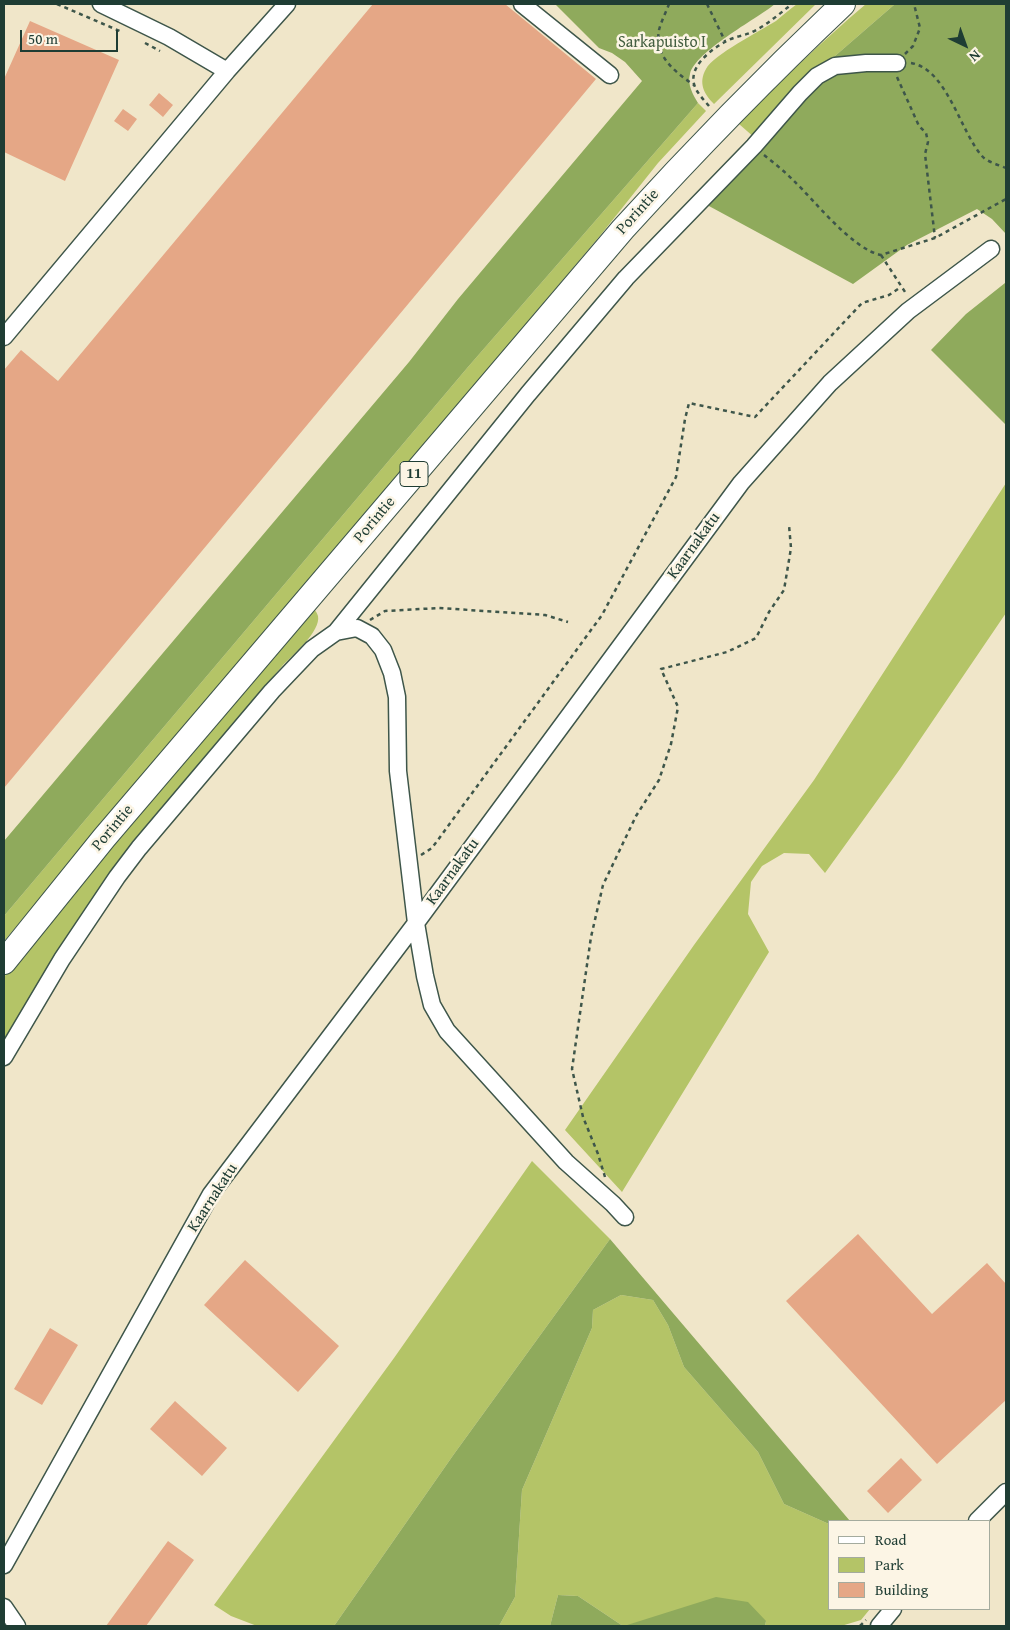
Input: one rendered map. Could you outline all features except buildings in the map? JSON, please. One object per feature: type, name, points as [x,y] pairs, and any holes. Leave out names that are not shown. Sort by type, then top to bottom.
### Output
[{"type":"highway","name":"Porintie","points":[[4,962],[104,838],[623,229],[687,158],[782,62],[843,4]]},
{"type":"street","points":[[101,4],[170,37],[227,70]]},
{"type":"street","points":[[4,337],[227,70],[287,4]]},
{"type":"street","points":[[522,4],[610,75]]},
{"type":"street","points":[[4,1057],[62,959],[117,877],[139,848],[272,691],[312,649],[336,632],[528,394],[620,286],[818,76],[835,66],[866,62],[897,63]]},
{"type":"street","name":"Kaarnakatu","points":[[4,1565],[211,1194],[416,922],[741,483],[830,383],[915,305],[992,249]]},
{"type":"street","points":[[336,632],[357,628],[372,636],[383,650],[392,672],[397,697],[398,771],[416,922],[432,1005],[447,1031],[566,1162],[625,1217]]},
{"type":"street","points":[[978,1520],[1006,1492]]},
{"type":"street","points":[[4,1607],[17,1626]]},
{"type":"street","points":[[879,1626],[893,1610]]},
{"type":"path","points":[[57,4],[126,34]]},
{"type":"path","points":[[669,4],[659,31],[659,47],[666,61],[676,72],[694,85]]},
{"type":"path","points":[[708,4],[725,41]]},
{"type":"path","points":[[709,106],[694,85],[697,67],[704,57],[725,41],[751,32],[792,4]]},
{"type":"path","points":[[914,4],[920,28],[914,46],[897,63],[894,70],[919,126],[926,133],[928,142],[926,154],[935,238]]},
{"type":"path","points":[[143,42],[160,51]]},
{"type":"path","points":[[897,63],[913,63],[925,67],[949,96],[968,136],[983,158],[1006,168]]},
{"type":"path","points":[[754,146],[792,178],[842,230],[858,244],[873,253],[881,254],[935,238],[1006,199]]},
{"type":"path","points":[[881,254],[901,287],[915,305]]},
{"type":"path","points":[[409,863],[432,848],[602,615],[676,477],[689,403],[755,416],[862,303],[889,295],[901,287]]},
{"type":"path","points":[[605,1179],[598,1154],[583,1117],[572,1070],[591,937],[603,885],[636,816],[659,780],[671,744],[678,707],[661,669],[727,652],[756,638],[769,612],[784,590],[791,548],[789,525]]},
{"type":"path","points":[[357,628],[385,611],[438,608],[545,615],[568,622]]},
{"type":"green space","name":"Sarkapuisto I","points":[[555,4],[775,4],[727,36],[695,65],[690,74],[689,82],[692,93],[698,103],[468,367],[4,916],[4,841],[409,362],[458,299],[642,81],[625,62],[612,53],[599,48]]},
{"type":"green space","points":[[797,4],[816,4],[714,104],[707,96],[702,84],[702,79],[710,63],[727,50],[776,21]]},
{"type":"green space","points":[[866,4],[895,4],[820,69],[755,138],[739,124],[801,62]]},
{"type":"green space","points":[[895,4],[1006,4],[1006,234],[992,219],[977,209],[907,245],[853,284],[696,199],[820,69]]},
{"type":"green space","points":[[698,103],[706,111],[658,163],[599,237],[4,941],[4,916],[468,367]]},
{"type":"green space","points":[[1006,280],[1006,425],[931,350],[966,314],[1005,283]]},
{"type":"green space","points":[[1006,483],[1006,613],[900,769],[825,873],[809,854],[784,853],[762,866],[751,882],[748,914],[769,952],[622,1192],[565,1130],[694,945],[814,780]]},
{"type":"green space","points":[[312,605],[318,616],[318,622],[311,635],[283,665],[133,843],[108,878],[4,1039],[4,977]]},
{"type":"green space","points":[[532,1161],[610,1239],[454,1454],[334,1626],[257,1626],[231,1616],[214,1605],[394,1358]]},
{"type":"green space","points":[[610,1239],[849,1520],[828,1520],[828,1524],[784,1504],[758,1452],[684,1367],[668,1325],[653,1300],[621,1295],[593,1310],[592,1328],[522,1490],[515,1597],[499,1626],[334,1626],[454,1454]]},
{"type":"green space","points":[[621,1295],[653,1300],[668,1325],[684,1367],[758,1452],[784,1504],[828,1524],[828,1610],[869,1610],[861,1620],[841,1626],[765,1626],[766,1621],[623,1626],[578,1596],[558,1595],[550,1626],[499,1626],[515,1597],[522,1490],[592,1328],[593,1310]]},
{"type":"green space","points":[[558,1595],[578,1596],[623,1626],[550,1626]]},
{"type":"green space","points":[[716,1597],[748,1602],[766,1621],[765,1626],[624,1626]]}]
